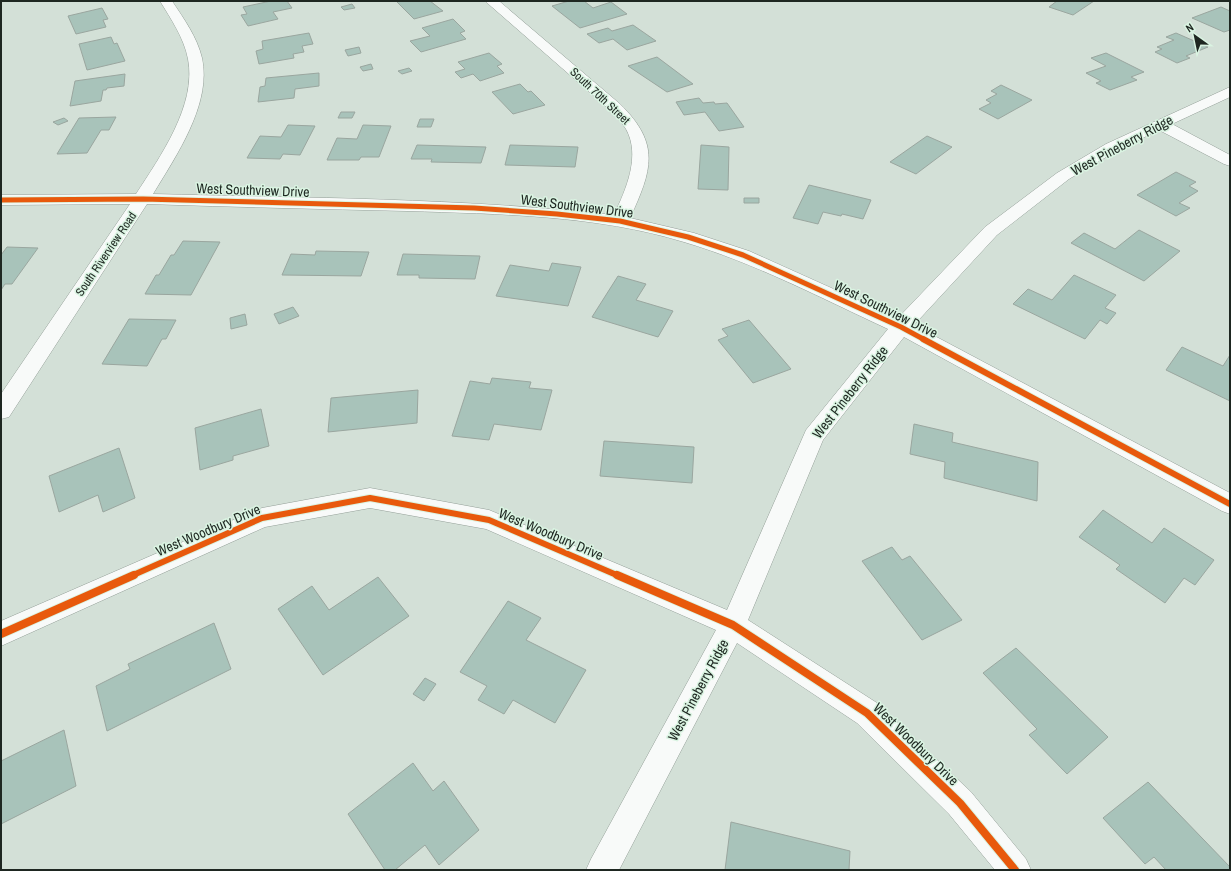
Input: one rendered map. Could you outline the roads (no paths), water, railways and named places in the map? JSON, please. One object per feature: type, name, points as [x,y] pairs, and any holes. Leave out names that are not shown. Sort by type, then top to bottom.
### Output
[{"type":"street","name":"South Riverview Road","points":[[1,411],[143,199],[184,127],[193,100],[196,81],[196,65],[193,51],[186,34],[166,1]]},
{"type":"street","name":"South 70th Street","points":[[491,1],[615,107],[628,120],[636,133],[641,150],[639,171],[620,221]]},
{"type":"street","name":"West Pineberry Ridge","points":[[602,870],[733,625],[814,436],[901,327],[991,231],[1063,176],[1112,147],[1230,91]]},
{"type":"street","points":[[1159,124],[1230,161]]},
{"type":"street","name":"West Southview Drive","points":[[1,200],[143,199],[474,208],[557,214],[620,221],[688,238],[743,255],[901,327],[1230,504]]},
{"type":"street","name":"West Woodbury Drive","points":[[1,634],[262,518],[370,498],[488,520],[733,625],[867,713],[960,803],[1015,870]]}]
